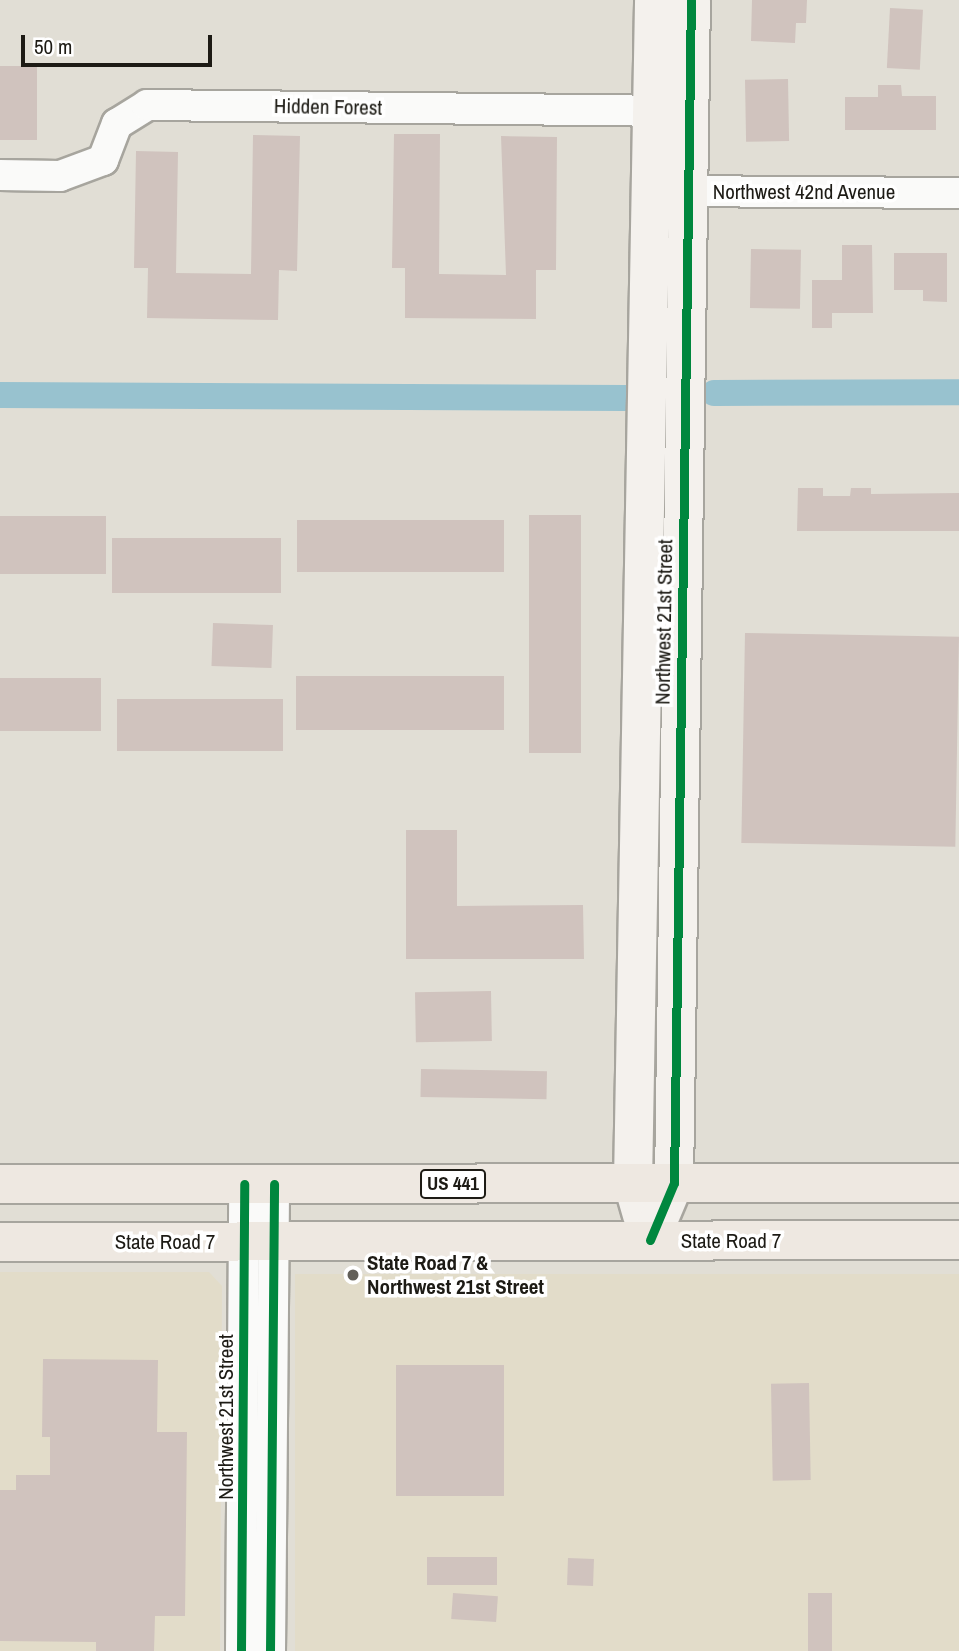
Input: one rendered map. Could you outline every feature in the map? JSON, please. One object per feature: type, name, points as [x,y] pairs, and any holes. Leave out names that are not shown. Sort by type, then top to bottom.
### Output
[{"type":"main road","name":"US 441","points":[[0,1184],[959,1183]]},
{"type":"main road","name":"State Road 7","points":[[0,1242],[959,1240]]},
{"type":"street","name":"Northwest 21st Street","points":[[650,1240],[632,1183],[654,0]]},
{"type":"street","name":"Northwest 21st Street","points":[[650,1240],[674,1183],[691,0]]},
{"type":"street","name":"Hidden Forest","points":[[0,175],[60,176],[103,160],[117,124],[147,105],[690,112]]},
{"type":"street","name":"Northwest 42nd Avenue","points":[[650,191],[959,193]]},
{"type":"street","name":"Northwest 21st Street","points":[[241,1651],[259,1184]]},
{"type":"street","name":"Northwest 21st Street","points":[[258,1242],[270,1651]]},
{"type":"shaded area","points":[[0,1272],[209,1272],[222,1286],[220,1651],[0,1651]]},
{"type":"shaded area","points":[[295,1274],[959,1274],[959,1651],[295,1651]]},
{"type":"building","points":[[752,0],[807,0],[806,23],[796,23],[795,43],[751,41]]},
{"type":"building","points":[[890,8],[923,10],[920,70],[887,68]]},
{"type":"building","points":[[0,66],[37,66],[37,140],[0,140]]},
{"type":"building","points":[[788,79],[789,141],[746,142],[745,80]]},
{"type":"building","points":[[878,85],[901,85],[902,96],[936,96],[936,130],[845,130],[845,97],[878,97]]},
{"type":"building","points":[[394,134],[440,134],[439,274],[506,275],[501,136],[557,137],[556,270],[536,270],[536,319],[405,318],[405,268],[392,268]]},
{"type":"building","points":[[253,135],[300,136],[297,271],[279,270],[278,320],[147,318],[148,268],[134,268],[136,151],[178,152],[176,273],[251,274]]},
{"type":"building","points":[[842,245],[872,245],[873,313],[832,313],[832,328],[812,328],[812,280],[842,280]]},
{"type":"building","points":[[751,249],[801,250],[800,309],[750,308]]},
{"type":"building","points":[[894,253],[947,253],[947,302],[923,301],[923,290],[894,290]]},
{"type":"building","points":[[798,488],[823,488],[823,496],[850,496],[851,488],[871,488],[871,494],[959,493],[959,531],[797,531]]},
{"type":"building","points":[[529,515],[581,515],[581,753],[529,753]]},
{"type":"building","points":[[0,516],[106,516],[106,574],[0,574]]},
{"type":"building","points":[[297,520],[504,520],[504,572],[297,572]]},
{"type":"building","points":[[112,538],[281,538],[281,593],[112,593]]},
{"type":"building","points":[[213,623],[273,625],[271,668],[211,666]]},
{"type":"building","points":[[745,633],[959,637],[955,847],[741,843]]},
{"type":"building","points":[[296,676],[504,676],[504,730],[296,730]]},
{"type":"building","points":[[0,678],[101,678],[101,731],[0,731]]},
{"type":"building","points":[[117,699],[283,699],[283,751],[117,751]]},
{"type":"building","points":[[406,830],[457,830],[457,906],[583,905],[584,959],[406,959]]},
{"type":"building","points":[[491,991],[492,1041],[416,1042],[415,992]]},
{"type":"building","points":[[421,1069],[547,1071],[546,1099],[421,1097]]},
{"type":"building","points":[[43,1359],[158,1360],[157,1432],[187,1432],[185,1616],[155,1616],[154,1651],[96,1651],[96,1642],[0,1641],[0,1490],[16,1490],[16,1475],[50,1475],[50,1437],[42,1437]]},
{"type":"building","points":[[396,1365],[504,1365],[504,1496],[396,1496]]},
{"type":"building","points":[[809,1383],[811,1480],[773,1481],[771,1384]]},
{"type":"building","points":[[427,1557],[497,1557],[497,1585],[427,1585]]},
{"type":"building","points":[[568,1558],[594,1559],[593,1586],[567,1585]]},
{"type":"building","points":[[453,1593],[498,1596],[496,1622],[451,1619]]},
{"type":"building","points":[[808,1593],[832,1593],[832,1651],[808,1651]]},
{"type":"waterway","points":[[714,393],[959,392]]},
{"type":"waterway","points":[[0,395],[626,398]]},
{"type":"cycle path","points":[[650,1240],[674,1183],[691,0]]},
{"type":"cycle path","points":[[241,1651],[244,1184]]},
{"type":"cycle path","points":[[270,1651],[274,1184]]},
{"type":"place","name":"State Road 7 & Northwest 21st Street","points":[[353,1275]]}]
